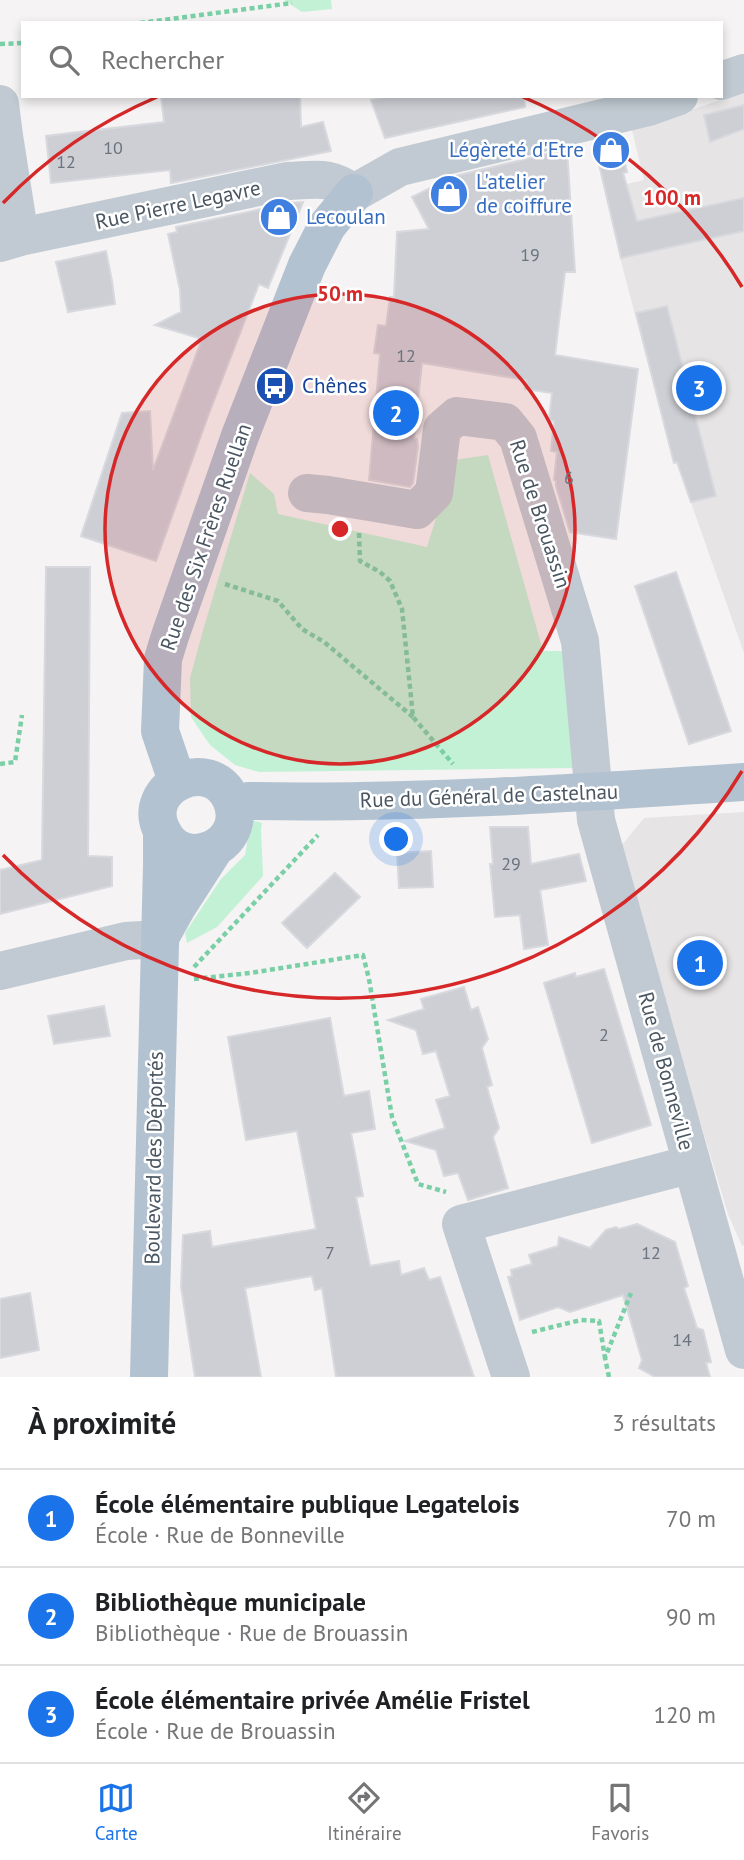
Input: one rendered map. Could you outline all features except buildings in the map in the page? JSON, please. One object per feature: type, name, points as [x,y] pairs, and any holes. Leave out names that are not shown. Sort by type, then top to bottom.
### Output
[{"type":"main road","name":"Rue des Six Frères Ruellan","points":[[177,781],[160,731],[163,659],[190,573],[244,425],[307,265],[327,226],[354,193]]},
{"type":"main road","points":[[189,777],[212,780],[222,786],[234,807],[231,832],[223,843],[212,850],[199,853],[174,847],[159,826],[161,800],[177,781],[189,777]]},
{"type":"main road","name":"Rue du Général de Castelnau","points":[[234,807],[249,802],[350,802],[481,797],[744,782]]},
{"type":"main road","name":"Boulevard des Déportés","points":[[149,1377],[170,982],[159,939],[162,831]]},
{"type":"main road","name":"Boulevard des Déportés","points":[[159,939],[215,848]]},
{"type":"street","points":[[723,80],[744,73]]},
{"type":"street","name":"Rue des Six Frères Ruellan","points":[[354,193],[400,167],[648,107],[673,98]]},
{"type":"street","points":[[0,104],[10,240]]},
{"type":"street","name":"Rue Pierre Legavre","points":[[10,240],[287,181],[328,179],[341,183],[354,193]]},
{"type":"street","name":"Rue de Brouassin","points":[[307,493],[417,510],[434,493],[442,429],[457,416],[505,422],[518,438],[580,641],[594,792]]},
{"type":"street","name":"Rue de Bonneville","points":[[594,792],[596,820],[744,1350]]},
{"type":"street","points":[[0,971],[126,941],[159,939]]},
{"type":"street","points":[[511,1377],[461,1224],[692,1164]]},
{"type":"path","points":[[155,21],[292,3]]},
{"type":"path","points":[[0,44],[21,43]]},
{"type":"path","points":[[362,501],[360,561],[390,581],[402,609],[413,718]]},
{"type":"path","points":[[190,573],[278,601],[302,629],[324,642],[413,718],[481,797]]},
{"type":"path","points":[[0,764],[15,762],[22,715]]},
{"type":"path","points":[[170,982],[350,802]]},
{"type":"path","points":[[170,982],[250,973],[363,955],[392,1117],[418,1184],[454,1194],[461,1224]]},
{"type":"path","points":[[605,1359],[631,1293]]},
{"type":"path","points":[[520,1335],[581,1320],[599,1321],[609,1377]]},
{"type":"shaded area","points":[[744,92],[744,653],[677,463],[674,463],[605,189],[644,180],[632,130]]},
{"type":"shaded area","points":[[744,812],[742,1246],[728,1214],[688,1081],[622,845],[644,818]]},
{"type":"green space","points":[[284,0],[331,0],[332,9],[302,12]]},
{"type":"green space","points":[[488,455],[543,651],[565,651],[574,768],[259,772],[235,765],[210,745],[191,717],[190,678],[250,473],[274,494],[278,514],[427,547],[454,460]]},
{"type":"green space","points":[[251,820],[262,823],[263,876],[217,927],[187,943],[185,933],[221,879],[245,855]]},
{"type":"place","name":"Légèreté d'Etre","points":[[611,150]]},
{"type":"place","name":"L'atelier de coiffure","points":[[449,194]]},
{"type":"place","name":"Lecoulan","points":[[279,217]]},
{"type":"place","name":"Chênes","points":[[275,386]]},
{"type":"place","name":"École élémentaire privée Amélie Fristel","points":[[699,388]]},
{"type":"place","name":"Bibliothèque municipale","points":[[396,413]]},
{"type":"place","name":"École élémentaire publique Legatelois","points":[[700,963]]}]
